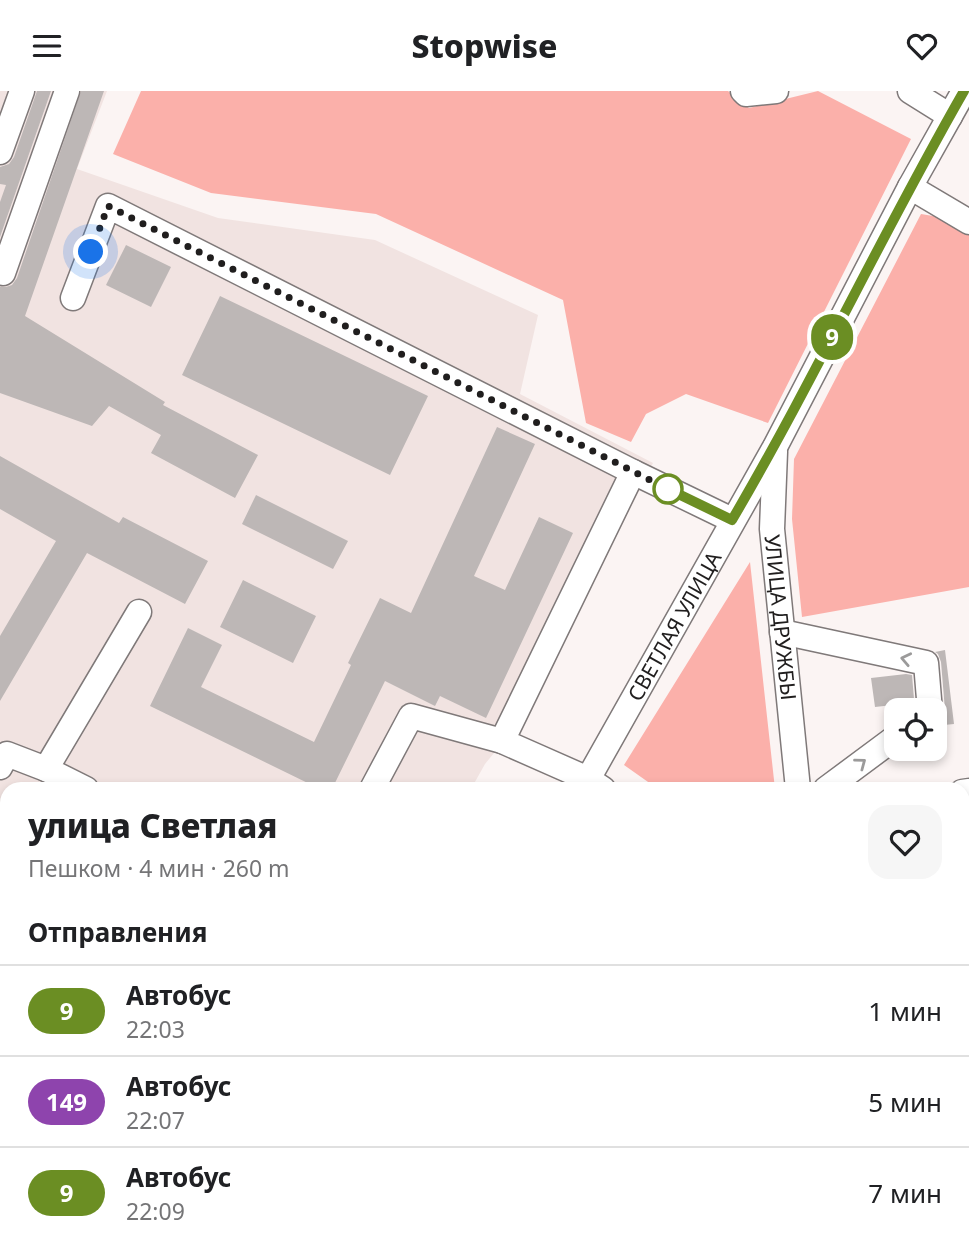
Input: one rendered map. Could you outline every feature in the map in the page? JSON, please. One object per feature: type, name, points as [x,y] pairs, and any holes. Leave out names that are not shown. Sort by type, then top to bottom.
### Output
[{"type":"street","points":[[0,152],[22,91]]},
{"type":"street","points":[[3,273],[67,91]]},
{"type":"street","points":[[743,91],[746,94],[776,91]]},
{"type":"street","points":[[910,91],[950,115]]},
{"type":"street","name":"СВЕТЛАЯ УЛИЦА","points":[[591,782],[732,520],[775,447],[910,187],[964,91]]},
{"type":"street","points":[[910,187],[969,222]]},
{"type":"street","points":[[73,298],[108,206],[732,520]]},
{"type":"street","name":"УЛИЦА ДРУЖБЫ","points":[[775,447],[772,529],[797,782]]},
{"type":"street","points":[[502,741],[634,473]]},
{"type":"street","points":[[46,769],[139,612]]},
{"type":"street","points":[[782,632],[926,663],[929,698]]},
{"type":"street","points":[[376,782],[411,716],[502,741],[581,782]]},
{"type":"street","points":[[835,782],[884,746]]},
{"type":"street","points":[[0,767],[6,754],[72,782]]},
{"type":"shaded area","points":[[0,91],[107,91],[77,169],[218,218],[375,240],[538,315],[520,394],[653,463],[530,709],[485,764],[475,782],[0,782]]},
{"type":"shaded area","points":[[141,91],[728,91],[749,108],[818,91],[911,139],[768,423],[686,394],[646,414],[631,442],[586,423],[563,300],[376,214],[211,193],[113,154]]},
{"type":"shaded area","points":[[921,214],[945,218],[969,231],[969,587],[802,617],[792,519],[794,459]]},
{"type":"shaded area","points":[[750,562],[774,782],[648,782],[624,765]]},
{"type":"building","points":[[37,91],[51,91],[0,237],[0,202],[6,185],[0,184],[0,167],[9,164],[14,157]]},
{"type":"building","points":[[81,91],[104,91],[25,316],[165,402],[163,405],[258,455],[235,498],[151,453],[161,435],[109,406],[92,426],[0,393],[0,287],[12,285],[17,278]]},
{"type":"building","points":[[126,245],[171,267],[151,307],[106,285]]},
{"type":"building","points":[[220,296],[428,396],[390,475],[182,375]]},
{"type":"building","points":[[497,427],[535,444],[474,576],[505,590],[539,517],[573,533],[486,718],[440,696],[435,706],[385,681],[335,782],[306,782],[150,706],[188,628],[222,645],[201,687],[314,742],[380,598],[411,613]]},
{"type":"building","points":[[0,456],[119,523],[123,517],[208,561],[185,604],[87,553],[0,701],[0,636],[56,541],[0,509]]},
{"type":"building","points":[[256,495],[348,541],[333,569],[242,524]]},
{"type":"building","points":[[243,580],[316,616],[293,663],[220,627]]},
{"type":"building","points":[[945,650],[954,724],[947,725],[947,698],[944,698],[941,662],[935,652]]},
{"type":"building","points":[[912,675],[914,698],[884,698],[884,706],[875,707],[871,678]]},
{"type":"bus line","name":"9","points":[[668,489],[732,520],[775,447],[910,187],[964,91]]},
{"type":"route","points":[[91,252],[108,206],[668,489]]}]
